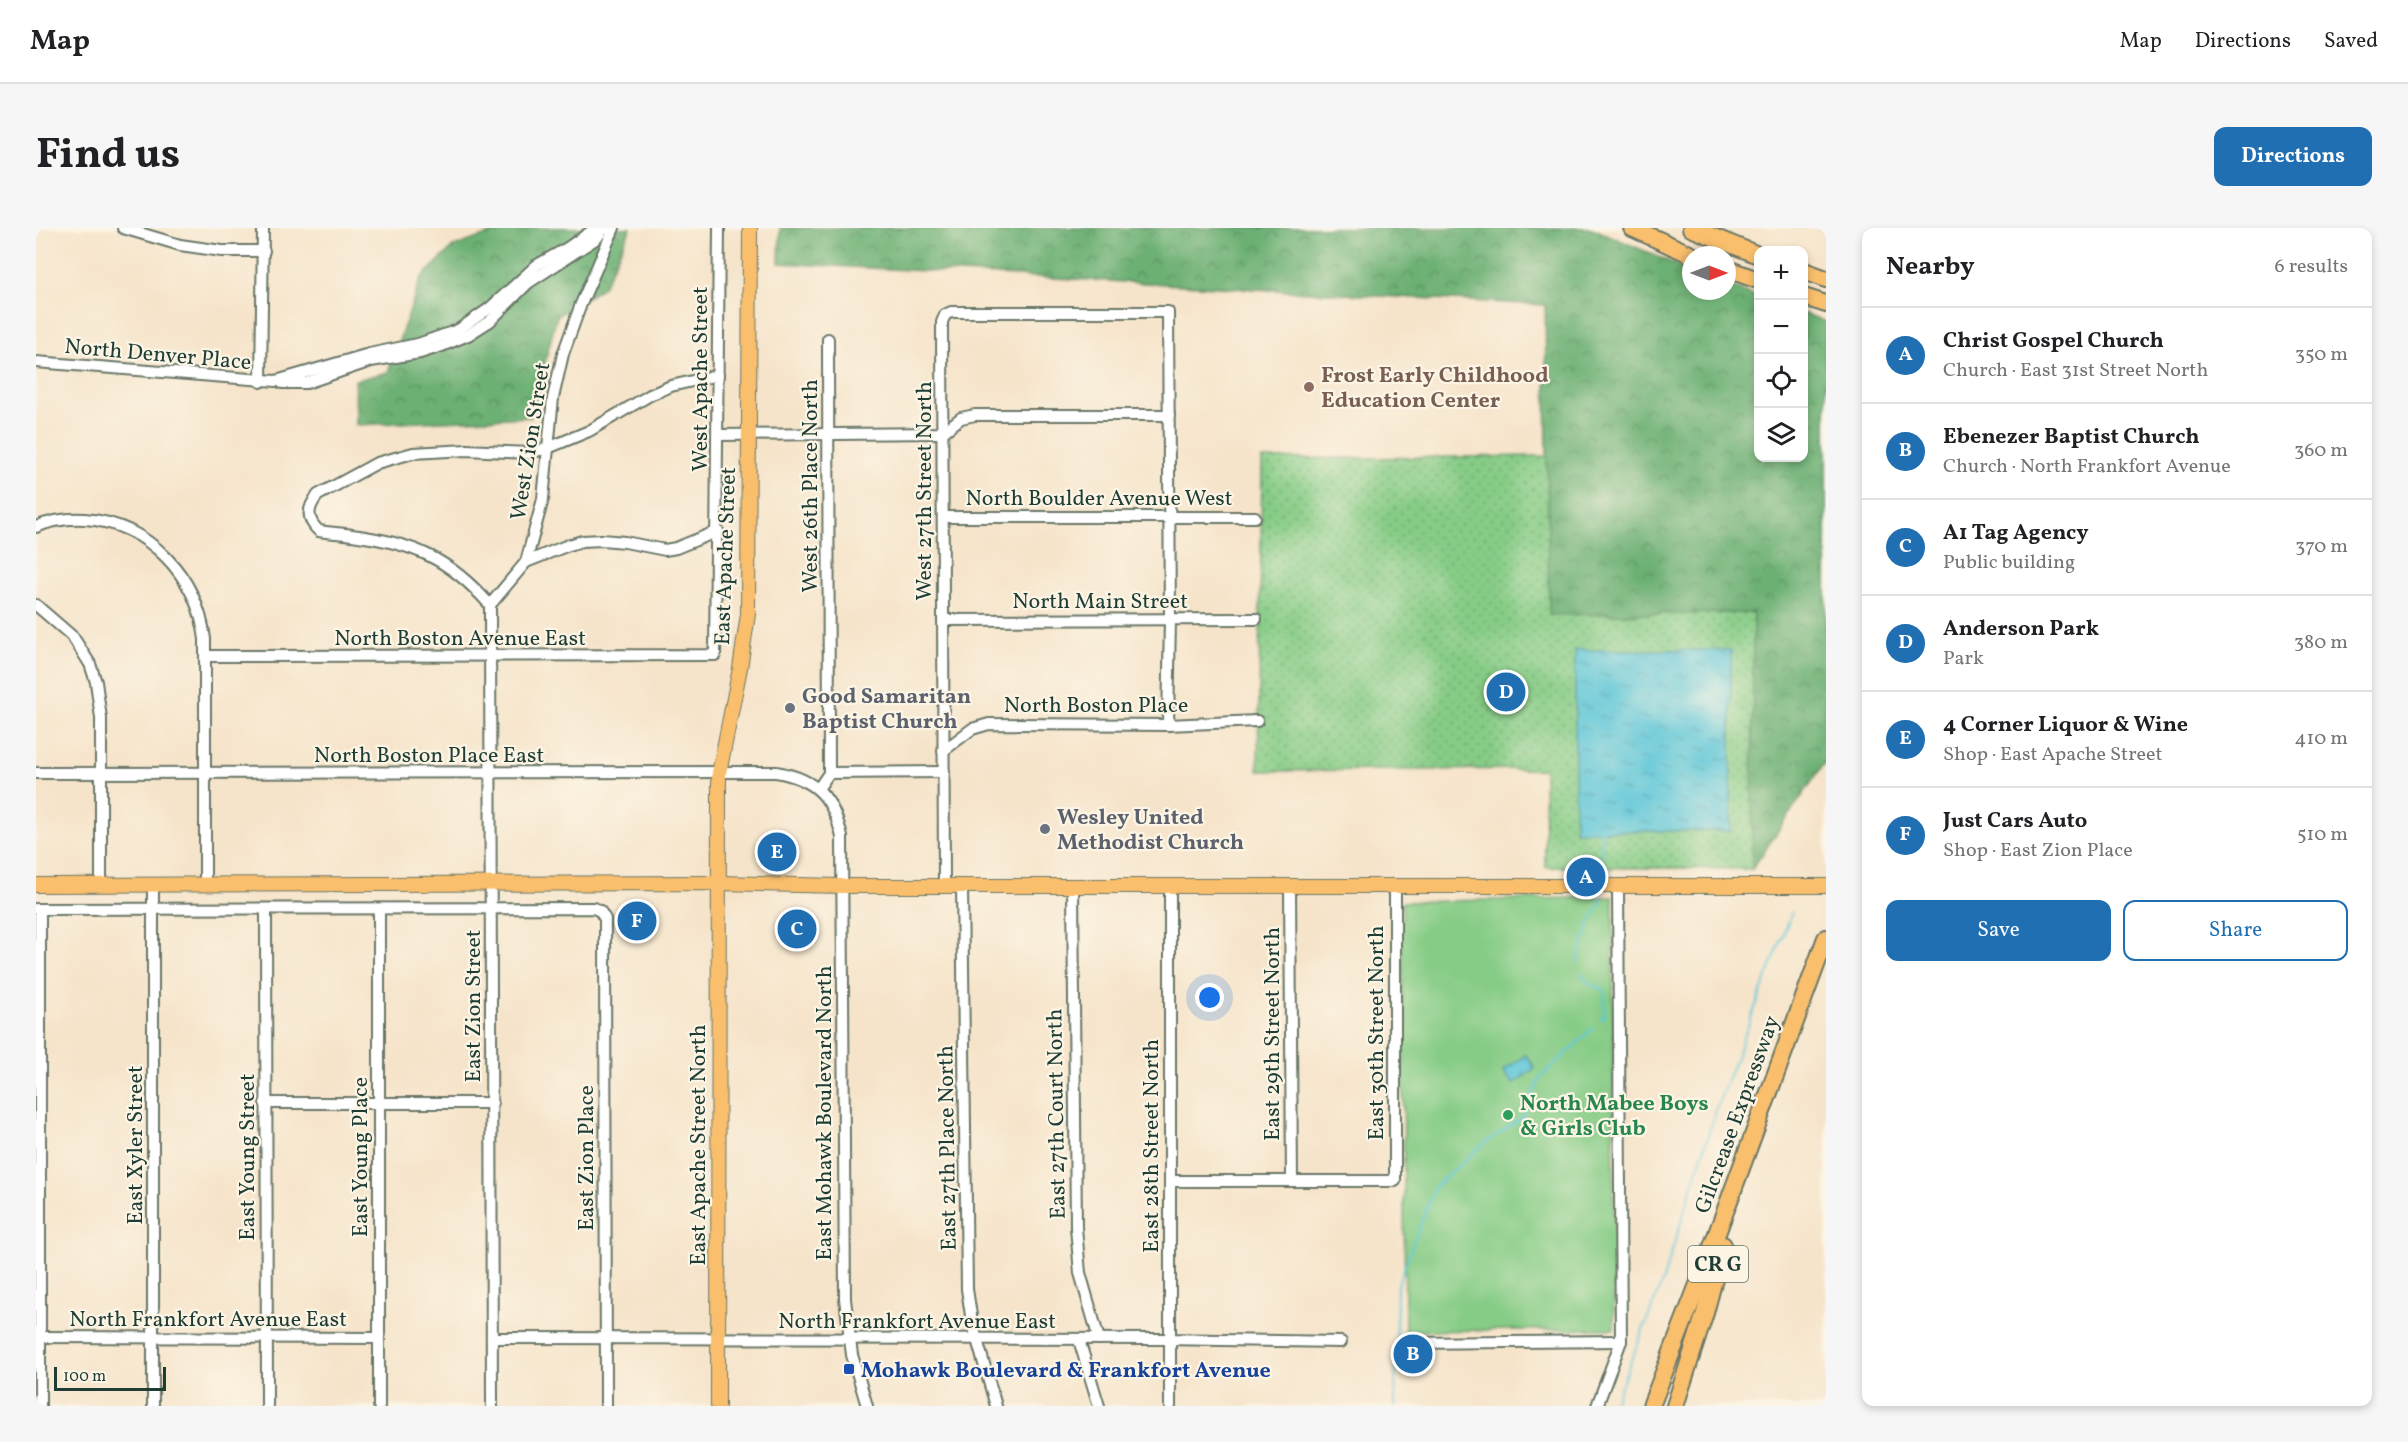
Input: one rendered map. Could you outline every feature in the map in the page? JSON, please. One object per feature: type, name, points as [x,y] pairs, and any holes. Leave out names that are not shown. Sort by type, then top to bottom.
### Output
[{"type":"highway","points":[[1632,228],[1682,250]]},
{"type":"highway","points":[[1691,228],[1754,253]]},
{"type":"highway","points":[[1736,272],[1754,279]]},
{"type":"highway","points":[[1808,273],[1826,279]]},
{"type":"highway","points":[[1808,299],[1826,304]]},
{"type":"highway","name":"Gilcrease Expressway","points":[[1651,1406],[1826,938]]},
{"type":"highway","name":"CR G","points":[[1677,1399],[1705,1313],[1751,1136]]},
{"type":"main road","name":"East Apache Street","points":[[718,884],[719,773],[740,668],[748,614],[750,228]]},
{"type":"main road","name":"East Apache Street North","points":[[718,884],[718,1406]]},
{"type":"main road","points":[[36,885],[1826,886]]},
{"type":"street","points":[[123,228],[180,245],[222,251],[264,251]]},
{"type":"street","points":[[261,382],[263,228]]},
{"type":"street","name":"North Denver Place","points":[[36,362],[261,382],[276,381],[369,354],[437,339],[458,330],[490,308],[537,265],[596,228]]},
{"type":"street","name":"North Denver Place","points":[[276,381],[286,384],[306,383],[371,361],[420,353],[468,335],[490,321],[528,283],[597,238],[604,228]]},
{"type":"street","name":"West Zion Street","points":[[526,562],[543,499],[553,398],[563,354],[581,303],[614,228]]},
{"type":"street","name":"West Apache Street","points":[[718,531],[719,228]]},
{"type":"street","name":"West 27th Street North","points":[[944,886],[942,322],[945,315],[951,312],[1168,312],[1169,415]]},
{"type":"street","name":"West 26th Place North","points":[[828,339],[829,773]]},
{"type":"street","points":[[718,375],[671,386],[650,395],[589,431],[548,448],[529,453],[467,450],[413,453],[377,463],[318,495],[308,511],[313,525],[319,531],[351,534],[423,552],[464,577],[490,605],[526,562],[582,541],[625,542],[665,550],[676,548],[718,531]]},
{"type":"street","points":[[717,435],[942,434],[961,417],[975,415],[1169,415],[1168,725]]},
{"type":"street","name":"North Boulder Avenue West","points":[[944,517],[1255,517]]},
{"type":"street","points":[[36,527],[68,519],[103,521],[146,538],[182,576],[196,603],[203,624],[205,656],[205,885]]},
{"type":"street","name":"East Apache Street","points":[[715,656],[718,531]]},
{"type":"street","points":[[36,605],[73,637],[90,664],[100,699],[100,885]]},
{"type":"street","name":"East Zion Street","points":[[490,605],[492,1406]]},
{"type":"street","name":"North Main Street","points":[[944,620],[1256,619]]},
{"type":"street","name":"North Boston Avenue East","points":[[205,656],[715,656]]},
{"type":"street","name":"North Boston Place","points":[[943,751],[972,729],[989,724],[1168,725],[1257,721]]},
{"type":"street","name":"North Boston Place East","points":[[36,773],[776,772],[798,778],[818,789]]},
{"type":"street","points":[[818,789],[829,773],[944,772]]},
{"type":"street","name":"East Mohawk Boulevard North","points":[[818,789],[832,805],[842,837],[844,1275],[850,1339],[867,1406]]},
{"type":"street","name":"East Xyler Street","points":[[153,885],[153,1406]]},
{"type":"street","name":"East 30th Street North","points":[[1292,1181],[1395,1181],[1395,885]]},
{"type":"street","name":"East 27th Place North","points":[[962,886],[967,1289],[977,1340],[996,1406]]},
{"type":"street","name":"East 27th Court North","points":[[1073,886],[1076,1228],[1080,1273],[1099,1339]]},
{"type":"street","name":"East 28th Street North","points":[[1170,886],[1170,1406]]},
{"type":"street","name":"East 29th Street North","points":[[1290,886],[1292,1181]]},
{"type":"street","points":[[1597,1406],[1621,1341],[1618,886]]},
{"type":"street","name":"East Zion Place","points":[[491,909],[594,908],[600,911],[605,920],[606,1406]]},
{"type":"street","points":[[40,1406],[38,909],[491,909]]},
{"type":"street","name":"East Young Street","points":[[266,909],[267,1406]]},
{"type":"street","name":"East Young Place","points":[[378,909],[379,1406]]},
{"type":"street","points":[[265,1103],[492,1103]]},
{"type":"street","points":[[1170,1181],[1292,1181]]},
{"type":"street","name":"North Frankfort Avenue East","points":[[38,1337],[379,1338]]},
{"type":"street","name":"North Frankfort Avenue East","points":[[492,1338],[1099,1339],[1341,1342]]},
{"type":"street","points":[[1079,1340],[1099,1406]]},
{"type":"street","points":[[1412,1343],[1621,1341]]},
{"type":"street","points":[[718,1389],[725,1406]]},
{"type":"green space","points":[[498,228],[631,228],[603,287],[557,316],[531,417],[356,425],[355,380],[388,372],[421,278],[453,247],[498,231]]},
{"type":"green space","points":[[780,228],[1592,228],[1682,267],[1682,300],[1736,300],[1736,288],[1754,295],[1754,462],[1808,462],[1808,315],[1826,322],[1826,761],[1752,869],[1753,613],[1549,615],[1545,305],[779,263]]},
{"type":"green space","points":[[1547,456],[1549,615],[1753,613],[1752,869],[1545,867],[1544,769],[1258,771],[1262,459]]},
{"type":"green space","name":"North Mabee Boys & Girls Club","points":[[1613,897],[1614,1329],[1405,1331],[1402,902]]},
{"type":"water","points":[[1575,650],[1731,650],[1731,831],[1575,831]]},
{"type":"water","points":[[1526,1055],[1535,1068],[1513,1084],[1503,1071]]},
{"type":"waterway","points":[[1601,875],[1602,830]]},
{"type":"waterway","points":[[1577,962],[1601,897]]},
{"type":"waterway","points":[[1613,1406],[1663,1280],[1718,1104],[1792,912]]},
{"type":"waterway","points":[[1582,973],[1587,982],[1605,991],[1604,1016],[1601,1019]]},
{"type":"waterway","points":[[1395,1406],[1397,1286],[1435,1186],[1485,1143],[1522,1118],[1540,1078],[1593,1028]]},
{"type":"place","name":"Frost Early Childhood Education Center","points":[[1309,387]]},
{"type":"place","name":"Anderson Park","points":[[1506,692]]},
{"type":"place","name":"Good Samaritan Baptist Church","points":[[790,708]]},
{"type":"place","name":"Wesley United Methodist Church","points":[[1045,829]]},
{"type":"place","name":"4 Corner Liquor & Wine","points":[[777,852]]},
{"type":"place","name":"Christ Gospel Church","points":[[1586,877]]},
{"type":"place","name":"Just Cars Auto","points":[[637,921]]},
{"type":"place","name":"A1 Tag Agency","points":[[797,929]]},
{"type":"place","name":"North Mabee Boys & Girls Club","points":[[1508,1115]]},
{"type":"place","name":"Ebenezer Baptist Church","points":[[1413,1354]]},
{"type":"place","name":"Mohawk Boulevard & Frankfort Avenue","points":[[849,1369]]}]
